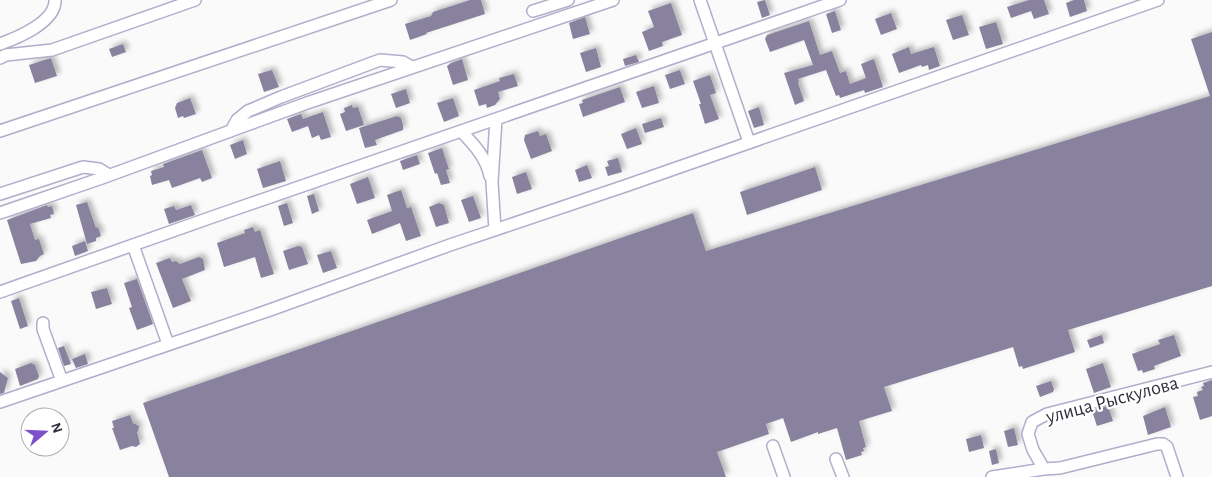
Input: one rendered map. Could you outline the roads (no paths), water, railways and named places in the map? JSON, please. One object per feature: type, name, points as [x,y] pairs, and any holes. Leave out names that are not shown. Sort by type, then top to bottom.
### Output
[{"type":"street","points":[[0,44],[22,36],[38,25],[49,15],[55,5],[55,0]]},
{"type":"street","points":[[0,58],[6,55],[52,50],[195,0]]},
{"type":"street","points":[[0,131],[392,0]]},
{"type":"street","points":[[533,12],[568,0]]},
{"type":"street","points":[[0,212],[412,67],[613,0]]},
{"type":"street","points":[[700,0],[749,142]]},
{"type":"street","points":[[0,292],[840,0]]},
{"type":"street","points":[[0,402],[1158,0]]},
{"type":"street","points":[[231,131],[237,120],[248,111],[380,60],[403,62],[412,67]]},
{"type":"street","points":[[495,230],[492,182],[496,119]]},
{"type":"street","points":[[461,131],[479,151],[488,167],[492,182]]},
{"type":"street","points":[[0,194],[83,167],[100,168],[109,175]]},
{"type":"street","points":[[133,245],[168,344]]},
{"type":"street","points":[[43,323],[43,329],[62,381]]},
{"type":"street","name":"улица Рыскулова","points":[[1044,469],[1033,450],[1028,434],[1032,422],[1048,414],[1212,372]]},
{"type":"street","points":[[992,477],[1060,468],[1163,444],[1177,477]]},
{"type":"street","points":[[773,446],[784,477]]},
{"type":"street","points":[[836,459],[843,477]]}]
